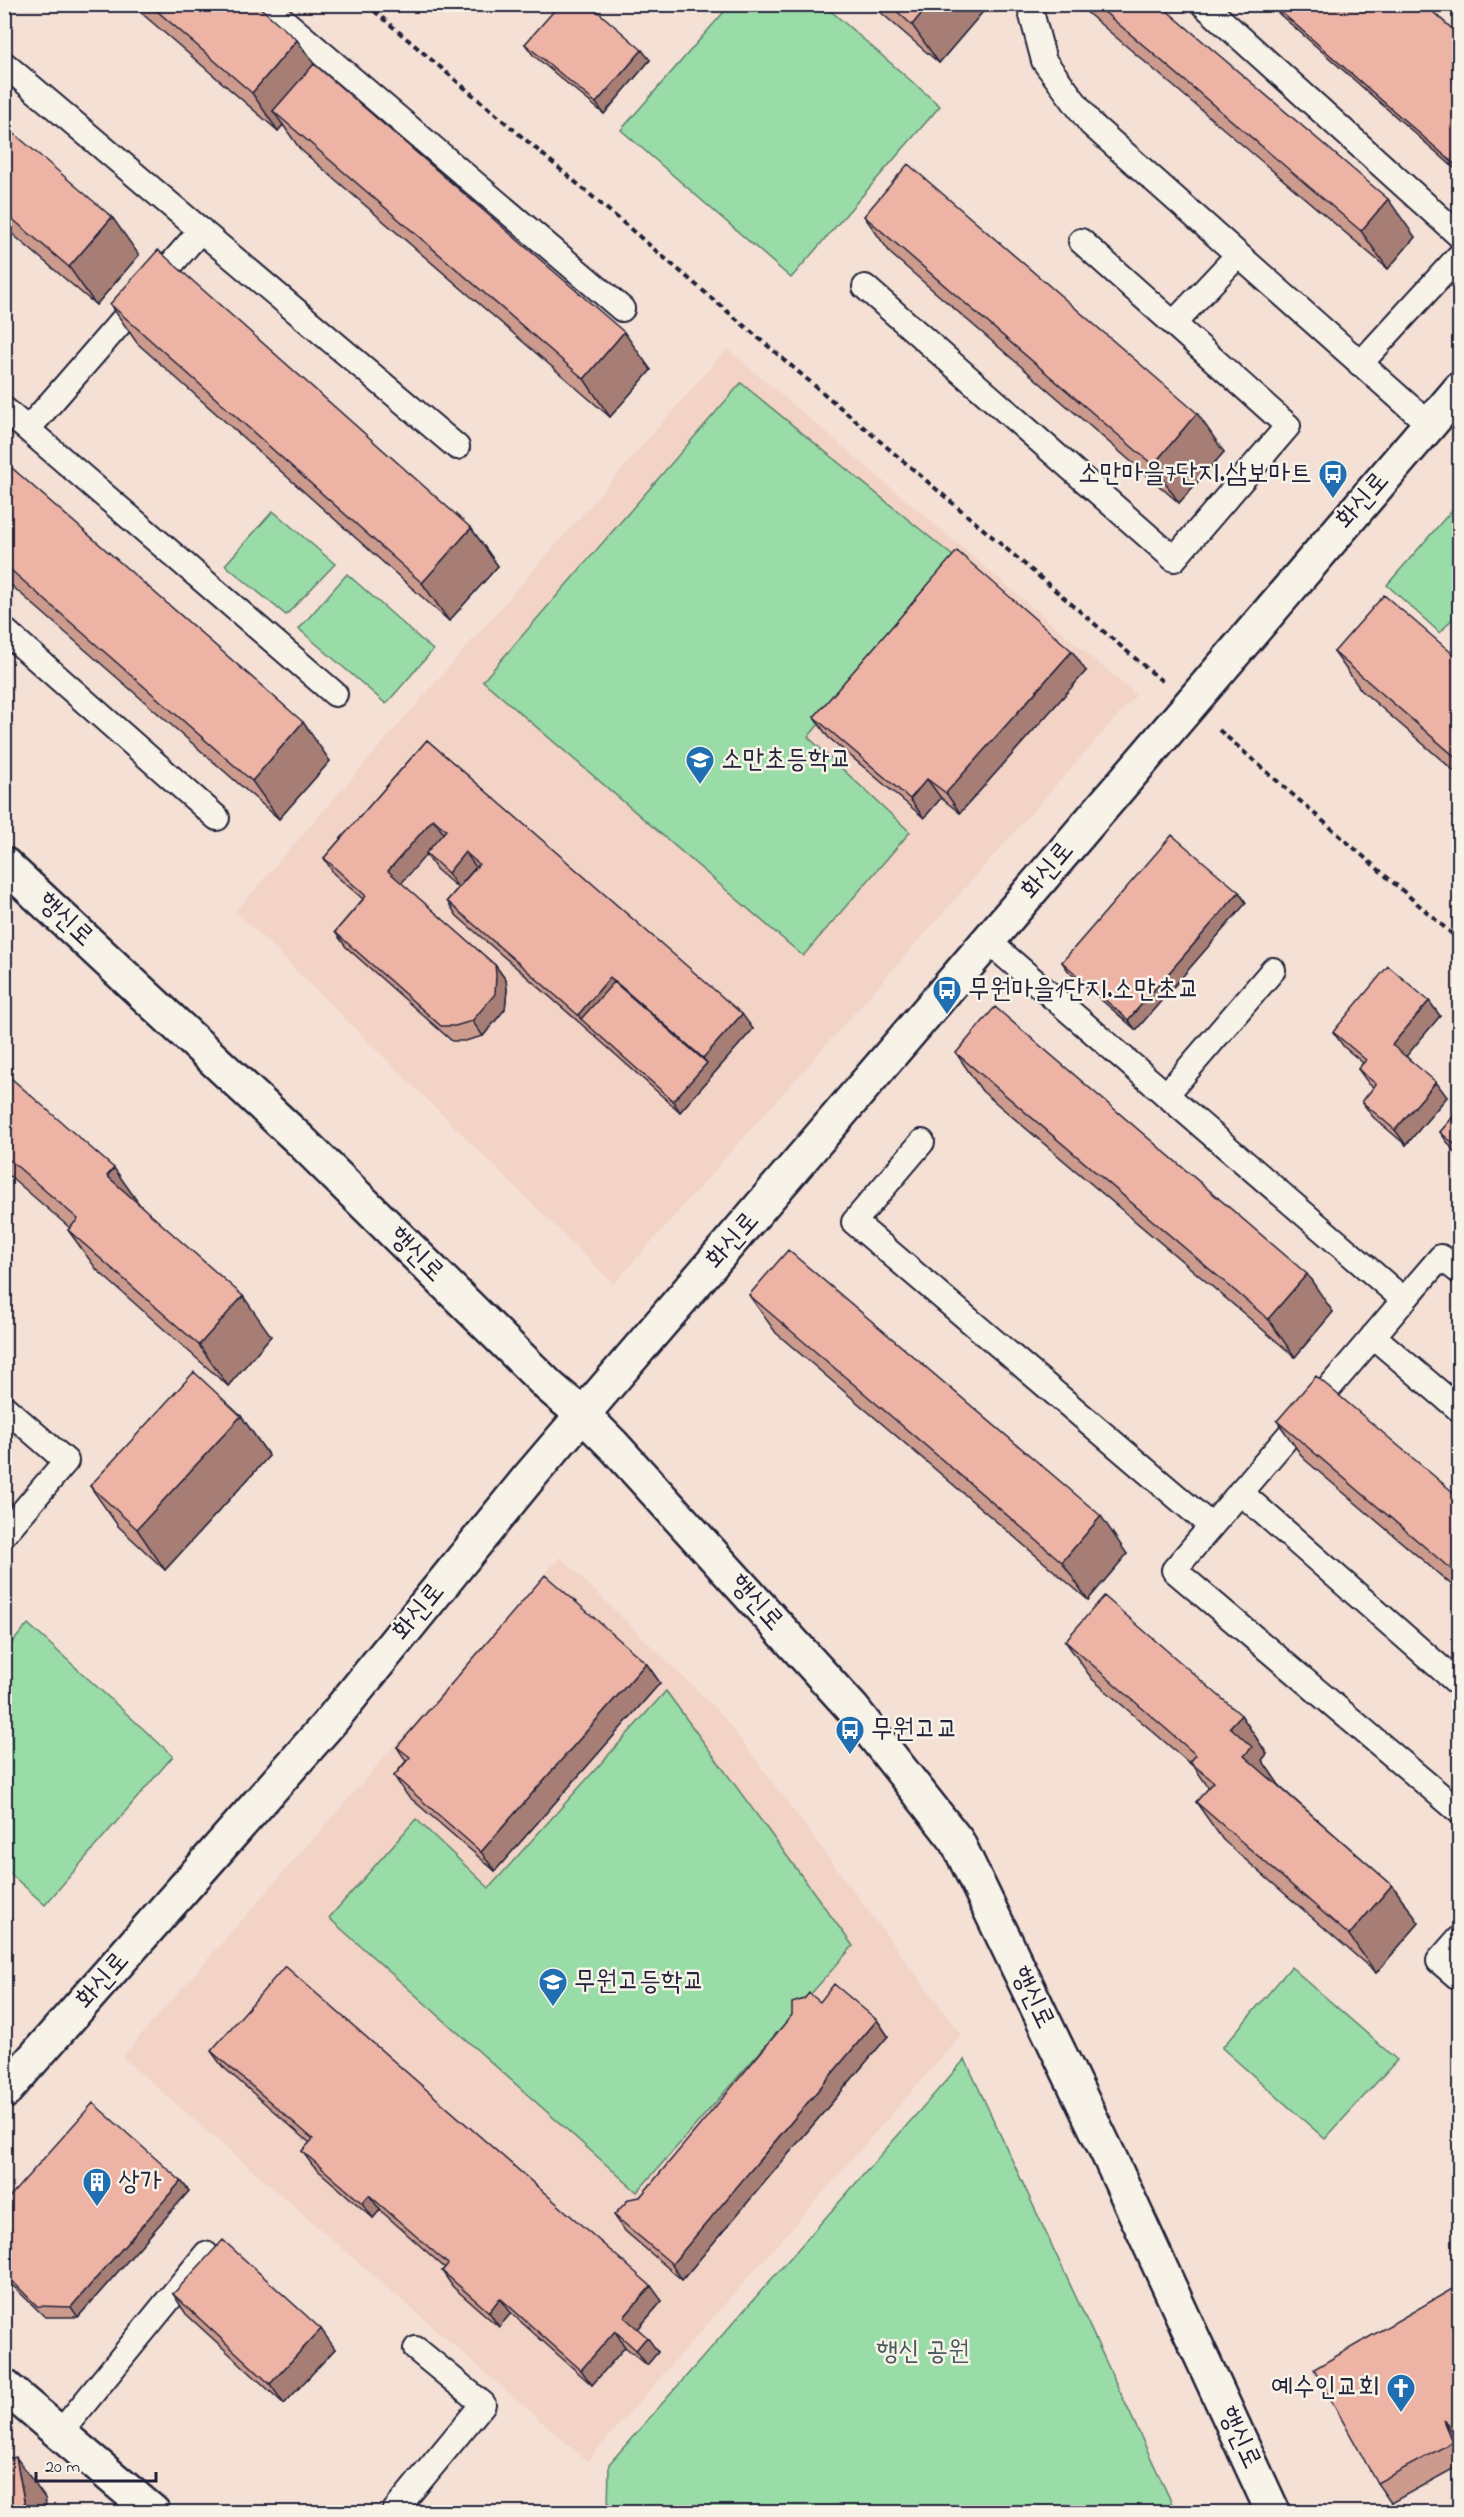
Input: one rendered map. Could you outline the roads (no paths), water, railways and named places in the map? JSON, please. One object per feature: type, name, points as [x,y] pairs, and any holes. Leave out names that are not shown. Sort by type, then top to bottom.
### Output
[{"type":"main road","name":"화신로","points":[[4,2092],[331,1721],[531,1475],[989,942],[1189,703],[1460,389]]},
{"type":"main road","name":"행신로","points":[[4,864],[300,1140],[550,1387],[583,1415],[852,1708],[957,1841],[1109,2156],[1273,2512]]},
{"type":"main road","points":[[4,2386],[153,2512]]},
{"type":"lane","points":[[264,4],[622,309]]},
{"type":"lane","points":[[1029,4],[1044,61],[1091,124],[1429,424]]},
{"type":"lane","points":[[1203,4],[1460,236]]},
{"type":"lane","points":[[4,64],[457,447]]},
{"type":"lane","points":[[28,429],[201,230]]},
{"type":"lane","points":[[865,287],[1174,559],[1288,426],[1081,241]]},
{"type":"lane","points":[[1174,323],[1238,255]]},
{"type":"lane","points":[[1360,364],[1460,255]]},
{"type":"lane","points":[[4,409],[335,694]]},
{"type":"lane","points":[[4,630],[217,818]]},
{"type":"lane","points":[[989,942],[1404,1300]]},
{"type":"lane","points":[[1166,1095],[1273,970]]},
{"type":"lane","points":[[922,1142],[854,1222],[1211,1526]]},
{"type":"lane","points":[[1460,1272],[1441,1257],[1174,1570],[1460,1812]]},
{"type":"lane","points":[[1373,1336],[1460,1410]]},
{"type":"lane","points":[[4,1407],[66,1461],[4,1534]]},
{"type":"lane","points":[[1240,1492],[1460,1686]]},
{"type":"lane","points":[[1460,1937],[1439,1961],[1460,1979]]},
{"type":"lane","points":[[60,2433],[206,2254]]},
{"type":"lane","points":[[394,2512],[483,2404],[416,2349]]},
{"type":"place","name":"소만마을7단지.삼보마트","points":[[1333,500]]},
{"type":"place","name":"소만초등학교","points":[[700,786]]},
{"type":"place","name":"무원마을1단지.소만초교","points":[[947,1016]]},
{"type":"place","name":"무원고교","points":[[850,1756]]},
{"type":"place","name":"무원고등학교","points":[[553,2008]]},
{"type":"place","name":"상가","points":[[97,2208]]},
{"type":"place","name":"예수인교회","points":[[1401,2414]]},
{"type":"park label","name":"행신 공원","points":[[923,2352]]}]
